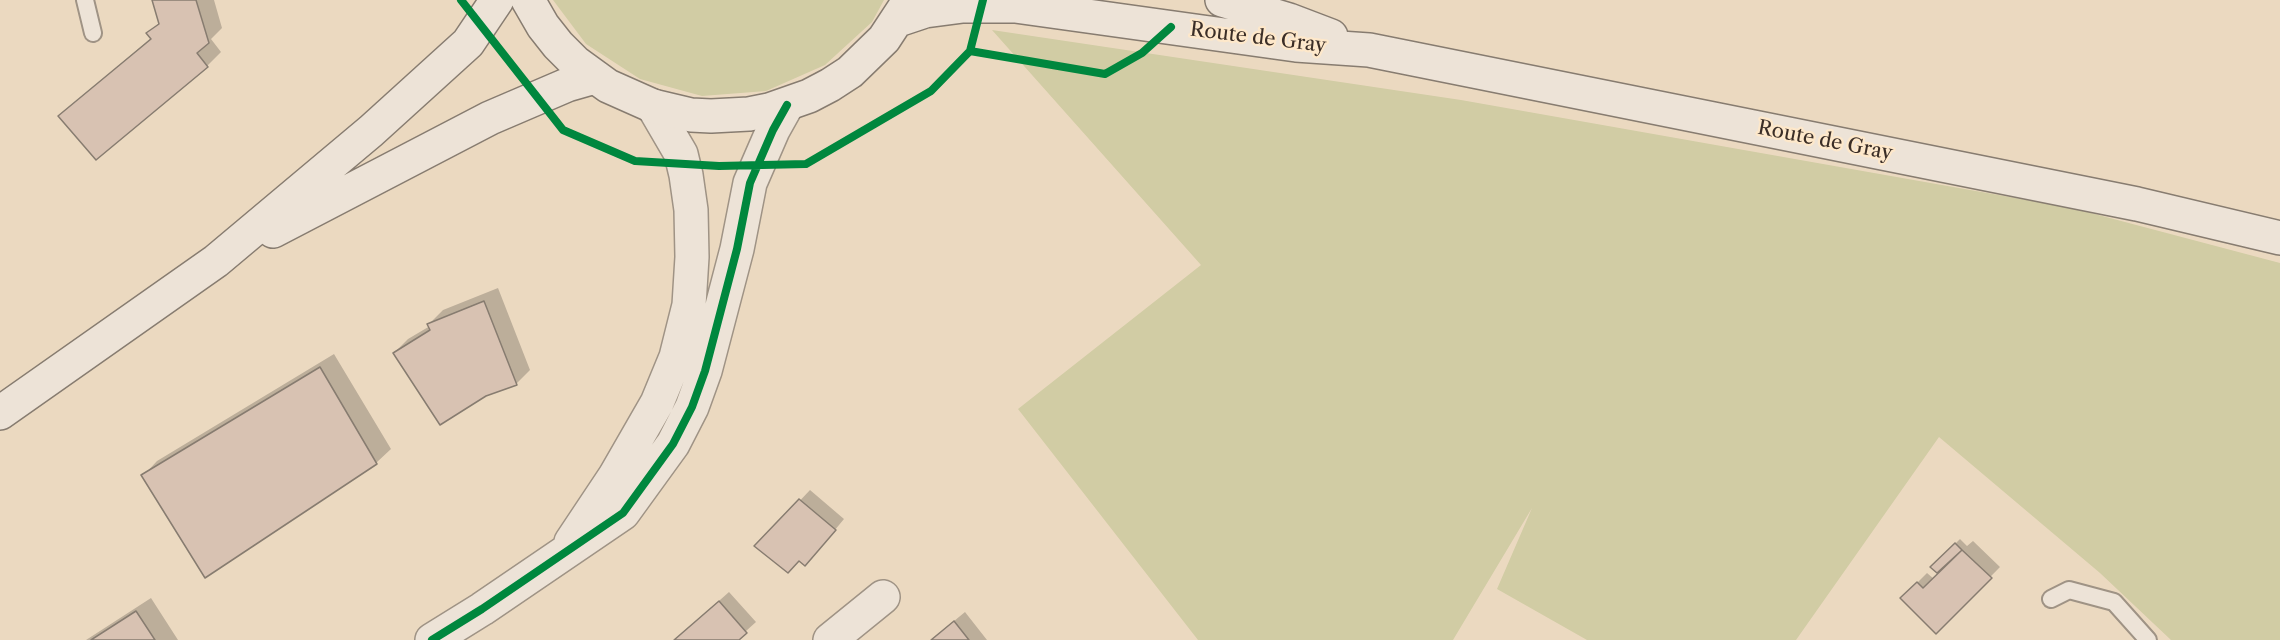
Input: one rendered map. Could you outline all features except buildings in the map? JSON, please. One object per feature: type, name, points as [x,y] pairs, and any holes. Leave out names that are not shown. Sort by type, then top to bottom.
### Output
[{"type":"main road","points":[[0,413],[216,261],[371,130],[468,43],[497,0]]},
{"type":"main road","points":[[528,0],[543,26],[558,45],[595,77],[623,94],[653,106],[691,115],[711,116],[749,114],[787,105],[809,96],[850,72],[884,39],[904,10]]},
{"type":"main road","name":"Route de Gray","points":[[1222,0],[1289,20],[1369,50]]},
{"type":"main road","name":"Route de Gray","points":[[904,10],[963,6],[1015,6],[1296,45],[1369,50],[2137,204],[2280,238]]},
{"type":"main road","points":[[216,261],[490,118],[567,84],[595,77]]},
{"type":"main road","points":[[432,640],[623,513],[674,444],[692,407],[705,371],[737,249],[750,183],[773,130],[787,105]]},
{"type":"main road","points":[[563,554],[615,476],[657,403],[676,357],[689,305],[692,210],[686,175],[681,154],[667,126],[653,106]]},
{"type":"main road","points":[[830,640],[883,597]]},
{"type":"lane","points":[[85,0],[93,33]]},
{"type":"lane","points":[[2051,599],[2069,590],[2114,602],[2148,640]]},
{"type":"shaded area","points":[[553,0],[884,0],[872,22],[825,65],[766,91],[702,96],[640,79],[586,44]]},
{"type":"shaded area","points":[[992,30],[1461,100],[2072,208],[2280,263],[2280,640],[2171,640],[2100,573],[1939,437],[1796,640],[1587,640],[1497,589],[1532,508],[1453,640],[1198,640],[1018,409],[1201,265]]},
{"type":"cycle path","points":[[461,0],[563,130],[635,161],[719,166],[806,164],[931,91],[970,51],[983,0]]},
{"type":"cycle path","points":[[970,51],[1105,74],[1142,53],[1171,27]]},
{"type":"cycle path","points":[[432,640],[482,609],[623,513],[673,444],[692,407],[705,371],[737,249],[750,183],[773,130],[787,105]]}]
